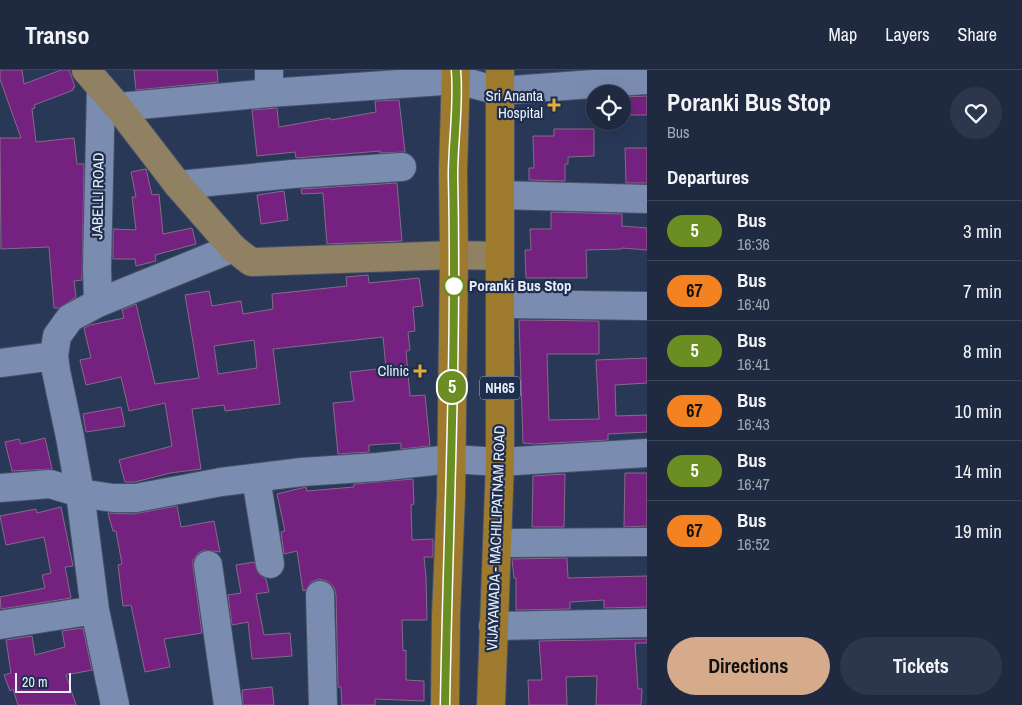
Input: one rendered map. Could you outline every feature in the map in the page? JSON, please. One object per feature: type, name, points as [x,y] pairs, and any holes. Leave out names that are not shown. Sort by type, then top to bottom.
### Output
[{"type":"highway","points":[[445,705],[452,459],[453,172],[456,75]]},
{"type":"highway","name":"VIJAYAWADA - MACHILIPATNAM ROAD","points":[[491,705],[500,462],[500,80]]},
{"type":"main road","points":[[102,88],[178,185],[233,248],[251,262],[454,255],[500,256]]},
{"type":"street","points":[[102,88],[456,75],[500,80],[647,80]]},
{"type":"street","name":"JABELLI ROAD","points":[[98,303],[97,268],[102,88]]},
{"type":"street","points":[[178,185],[292,174],[402,167]]},
{"type":"street","points":[[500,195],[647,199]]},
{"type":"street","points":[[115,705],[95,610],[80,493],[54,356],[57,336],[70,318],[98,303],[233,248]]},
{"type":"street","points":[[500,304],[647,306]]},
{"type":"street","points":[[0,362],[54,356]]},
{"type":"street","points":[[0,488],[50,484],[80,493],[113,498],[136,498],[221,482],[302,472],[378,467],[452,459],[500,462],[647,453]]},
{"type":"street","points":[[256,478],[270,564]]},
{"type":"street","points":[[497,543],[647,542]]},
{"type":"street","points":[[208,565],[228,705]]},
{"type":"street","points":[[320,595],[323,705]]},
{"type":"street","points":[[0,625],[95,610]]},
{"type":"street","points":[[493,626],[647,623]]},
{"type":"building","points":[[0,70],[22,70],[24,84],[61,70],[69,70],[75,87],[71,91],[34,105],[35,108],[32,109],[36,142],[74,138],[77,164],[84,164],[82,280],[74,281],[76,297],[59,308],[54,308],[49,247],[1,249],[0,138],[21,138],[0,79]]},
{"type":"building","points":[[134,70],[217,70],[218,82],[136,90]]},
{"type":"building","points":[[647,96],[647,115],[631,115],[631,97]]},
{"type":"building","points":[[399,100],[405,152],[380,153],[380,151],[296,158],[295,152],[257,156],[252,110],[277,108],[279,127],[376,112],[375,101]]},
{"type":"building","points":[[554,129],[594,130],[594,156],[568,157],[568,164],[565,164],[565,181],[529,180],[529,168],[534,168],[533,136],[554,136]]},
{"type":"building","points":[[625,148],[647,148],[647,183],[626,183]]},
{"type":"building","points":[[146,169],[152,195],[159,194],[163,234],[192,228],[196,244],[155,255],[156,261],[136,266],[135,259],[113,259],[113,229],[136,230],[132,197],[136,197],[131,172]]},
{"type":"building","points":[[397,183],[402,241],[327,244],[323,193],[302,194],[301,189]]},
{"type":"building","points":[[284,191],[288,220],[261,224],[257,195]]},
{"type":"building","points":[[551,212],[622,214],[622,226],[647,228],[647,250],[622,248],[586,250],[587,278],[526,278],[525,250],[531,250],[530,229],[551,229]]},
{"type":"building","points":[[368,275],[369,283],[419,278],[423,306],[413,307],[415,331],[408,332],[410,350],[406,351],[410,396],[425,395],[430,446],[401,449],[401,443],[369,445],[369,452],[338,454],[333,403],[354,401],[350,372],[386,368],[383,337],[273,349],[280,404],[225,411],[224,405],[192,409],[201,469],[170,473],[135,482],[125,482],[119,460],[172,446],[165,403],[129,411],[121,377],[86,385],[80,360],[91,358],[84,328],[124,318],[122,310],[136,304],[155,384],[199,378],[185,295],[209,291],[212,306],[241,301],[243,314],[273,309],[272,294],[347,286],[346,277]],"holes":[[[254,340],[257,368],[218,374],[214,346]]]},
{"type":"building","points":[[519,320],[599,321],[599,354],[547,354],[549,420],[599,419],[596,360],[647,358],[647,383],[615,385],[616,416],[647,415],[647,432],[608,434],[608,440],[523,443]]},
{"type":"building","points":[[121,407],[125,426],[86,432],[83,414]]},
{"type":"building","points":[[45,438],[52,469],[12,471],[5,442],[19,439],[21,444]]},
{"type":"building","points":[[625,473],[647,473],[647,526],[624,527]]},
{"type":"building","points":[[565,474],[564,527],[532,527],[533,476]]},
{"type":"building","points":[[413,479],[414,504],[411,505],[412,540],[433,539],[433,557],[424,557],[427,620],[402,620],[403,651],[406,650],[406,680],[424,681],[424,701],[375,699],[375,705],[342,705],[341,687],[338,687],[336,595],[334,587],[327,581],[319,579],[311,582],[306,590],[303,591],[297,551],[284,554],[281,532],[285,531],[277,494],[306,487],[307,491],[354,487],[354,484]]},
{"type":"building","points":[[177,506],[181,527],[214,521],[220,552],[205,550],[198,553],[193,560],[202,633],[164,639],[170,667],[145,672],[131,605],[123,606],[118,565],[122,564],[116,531],[113,531],[108,513],[133,514]]},
{"type":"building","points":[[61,507],[73,566],[65,567],[71,598],[1,609],[0,597],[45,588],[42,575],[51,573],[44,537],[6,545],[0,516],[36,509],[37,513]]},
{"type":"building","points":[[567,558],[568,578],[647,576],[647,607],[604,608],[604,600],[570,602],[570,609],[516,610],[516,578],[514,578],[512,559]]},
{"type":"building","points":[[254,562],[258,573],[266,579],[269,592],[256,594],[264,635],[290,633],[292,656],[252,659],[248,622],[232,625],[228,595],[241,593],[236,565]]},
{"type":"building","points":[[83,628],[92,670],[66,675],[76,705],[18,705],[13,689],[10,691],[4,675],[11,673],[6,640],[32,636],[35,655],[65,647],[62,631]]},
{"type":"building","points":[[647,639],[647,643],[635,643],[638,689],[642,689],[641,705],[596,705],[597,676],[566,677],[567,705],[529,705],[528,680],[542,680],[539,641]]},
{"type":"building","points":[[272,687],[274,705],[243,705],[242,690]]},
{"type":"bus line","name":"5","points":[[445,705],[446,615],[451,496],[454,255],[453,172],[456,70]]},
{"type":"place","name":"Sri Ananta Hospital","points":[[554,105]]},
{"type":"place","name":"Poranki Bus Stop","points":[[454,286]]},
{"type":"place","name":"Clinic","points":[[420,371]]}]
